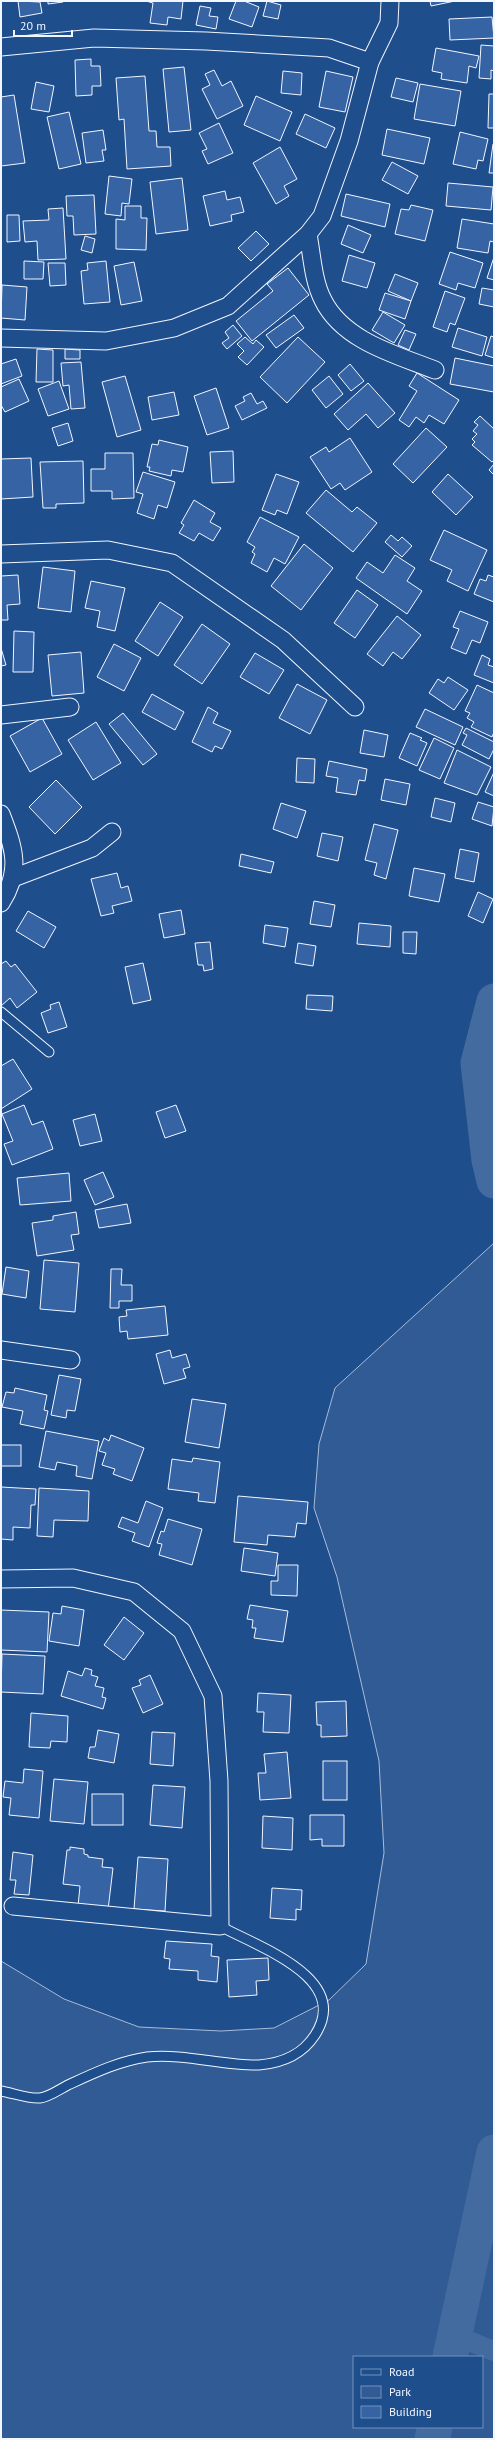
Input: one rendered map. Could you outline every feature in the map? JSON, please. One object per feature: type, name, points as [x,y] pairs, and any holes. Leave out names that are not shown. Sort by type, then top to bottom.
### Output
[{"type":"street","points":[[1,338],[106,341],[174,328],[228,306],[308,234],[322,216],[350,141],[370,62],[389,23],[390,1]]},
{"type":"street","points":[[1,47],[94,38],[229,42],[329,48],[370,62]]},
{"type":"street","points":[[308,234],[318,286],[322,299],[331,314],[348,329],[380,349],[436,370]]},
{"type":"street","points":[[1,554],[108,550],[172,563],[282,640],[355,707]]},
{"type":"street","points":[[1,715],[70,707]]},
{"type":"street","points":[[1,814],[14,855],[13,878],[10,890],[1,903]]},
{"type":"street","points":[[13,878],[92,848],[112,832]]},
{"type":"street","points":[[1,1350],[71,1360]]},
{"type":"street","points":[[1,1579],[73,1578],[134,1592],[182,1631],[213,1696],[218,1781],[220,1926],[13,1906]]},
{"type":"lane","points":[[1,1012],[49,1052]]},
{"type":"lane","points":[[1,2091],[40,2098],[123,2061],[150,2057],[198,2058],[258,2065],[287,2061],[309,2044],[322,2024],[325,2014],[321,1995],[311,1980],[295,1966],[220,1926]]},
{"type":"green space","points":[[494,1243],[494,2439],[1,2439],[1,1961],[64,1999],[139,2027],[221,2031],[274,2028],[329,2000],[366,1964],[384,1853],[379,1761],[337,1577],[314,1508],[319,1444],[335,1388]]},
{"type":"building","points":[[18,1],[40,2],[42,13],[20,17]]},
{"type":"building","points":[[48,1],[63,1],[63,2],[48,4]]},
{"type":"building","points":[[146,1],[183,1],[181,19],[168,17],[167,25],[150,23],[153,3]]},
{"type":"building","points":[[236,1],[244,1],[259,7],[252,27],[229,19]]},
{"type":"building","points":[[267,1],[281,5],[278,19],[263,16]]},
{"type":"building","points":[[430,1],[455,1],[431,6]]},
{"type":"building","points":[[200,6],[211,8],[209,16],[218,17],[216,29],[196,25]]},
{"type":"building","points":[[492,17],[494,38],[450,40],[449,19]]},
{"type":"building","points":[[481,45],[494,46],[494,71],[491,70],[491,79],[479,78]]},
{"type":"building","points":[[436,48],[479,56],[476,68],[469,66],[467,83],[441,79],[442,73],[432,71]]},
{"type":"building","points":[[91,59],[91,66],[100,66],[101,86],[92,86],[92,95],[76,96],[75,60]]},
{"type":"building","points":[[184,67],[191,130],[169,132],[163,69]]},
{"type":"building","points":[[214,70],[222,86],[231,81],[243,106],[217,119],[202,89],[210,85],[205,74]]},
{"type":"building","points":[[283,71],[302,73],[301,95],[281,93]]},
{"type":"building","points":[[326,71],[353,77],[345,112],[319,107]]},
{"type":"building","points":[[145,76],[149,131],[156,131],[157,147],[170,147],[171,166],[127,169],[124,119],[119,120],[116,78]]},
{"type":"building","points":[[396,78],[418,83],[413,102],[391,97]]},
{"type":"building","points":[[36,82],[54,86],[49,112],[31,109]]},
{"type":"building","points":[[420,84],[461,91],[455,126],[414,119]]},
{"type":"building","points":[[489,94],[494,94],[494,128],[488,128]]},
{"type":"building","points":[[14,95],[25,163],[1,166],[1,97]]},
{"type":"building","points":[[256,96],[292,112],[280,141],[244,125]]},
{"type":"building","points":[[69,112],[81,164],[59,169],[47,117]]},
{"type":"building","points":[[305,114],[335,128],[326,148],[296,134]]},
{"type":"building","points":[[219,123],[233,153],[208,164],[202,151],[207,149],[199,133]]},
{"type":"building","points":[[387,129],[430,138],[424,164],[382,155]]},
{"type":"building","points":[[103,130],[106,150],[102,150],[104,161],[86,163],[82,133]]},
{"type":"building","points":[[460,132],[488,139],[483,161],[478,160],[476,169],[453,164]]},
{"type":"building","points":[[493,144],[494,173],[489,173]]},
{"type":"building","points":[[280,147],[297,179],[284,186],[289,196],[276,204],[253,163]]},
{"type":"building","points":[[392,162],[418,176],[408,194],[382,180]]},
{"type":"building","points":[[109,176],[132,179],[129,204],[122,203],[121,216],[105,214]]},
{"type":"building","points":[[182,178],[188,230],[156,234],[150,182]]},
{"type":"building","points":[[448,183],[493,187],[491,210],[446,206]]},
{"type":"building","points":[[225,191],[227,200],[240,197],[244,212],[231,215],[232,221],[210,226],[203,196]]},
{"type":"building","points":[[346,194],[390,204],[385,227],[341,216]]},
{"type":"building","points":[[94,195],[96,234],[74,235],[73,216],[67,216],[66,196]]},
{"type":"building","points":[[411,205],[433,210],[425,241],[395,234],[401,209],[409,210]]},
{"type":"building","points":[[125,206],[141,206],[141,218],[147,218],[146,250],[116,249],[116,219],[125,220]]},
{"type":"building","points":[[63,208],[66,259],[38,260],[37,241],[25,242],[23,221],[49,220],[48,209]]},
{"type":"building","points":[[7,215],[19,215],[20,241],[7,242]]},
{"type":"building","points":[[462,219],[494,224],[494,242],[490,241],[488,253],[457,248]]},
{"type":"building","points":[[348,225],[371,235],[363,253],[341,244]]},
{"type":"building","points":[[256,231],[269,244],[251,261],[238,248]]},
{"type":"building","points":[[85,236],[95,239],[92,253],[81,250]]},
{"type":"building","points":[[450,252],[483,263],[475,288],[458,283],[456,290],[439,284]]},
{"type":"building","points":[[349,255],[375,263],[367,288],[342,281]]},
{"type":"building","points":[[494,257],[494,280],[487,278]]},
{"type":"building","points":[[24,261],[44,262],[43,279],[24,279]]},
{"type":"building","points":[[106,261],[110,302],[84,304],[81,271],[88,270],[87,263]]},
{"type":"building","points":[[134,262],[142,301],[121,305],[114,266]]},
{"type":"building","points":[[48,263],[65,263],[66,285],[50,286]]},
{"type":"building","points":[[288,268],[309,295],[252,341],[236,321],[273,291],[267,284]]},
{"type":"building","points":[[395,274],[418,283],[411,301],[388,291]]},
{"type":"building","points":[[2,285],[27,287],[25,320],[1,318]]},
{"type":"building","points":[[482,288],[494,290],[494,307],[479,304]]},
{"type":"building","points":[[445,291],[465,298],[455,325],[450,323],[447,332],[433,327]]},
{"type":"building","points":[[385,293],[411,301],[405,319],[379,310]]},
{"type":"building","points":[[383,312],[405,325],[394,343],[372,330]]},
{"type":"building","points":[[294,315],[304,328],[276,348],[266,335]]},
{"type":"building","points":[[233,325],[242,336],[227,349],[222,343],[229,338],[225,332]]},
{"type":"building","points":[[458,328],[487,337],[482,356],[452,347]]},
{"type":"building","points":[[405,330],[416,334],[409,350],[398,345]]},
{"type":"building","points":[[491,336],[494,337],[494,358],[485,355]]},
{"type":"building","points":[[245,337],[253,344],[256,340],[264,347],[247,365],[238,357],[244,351],[237,344]]},
{"type":"building","points":[[298,337],[325,362],[287,403],[260,377]]},
{"type":"building","points":[[37,349],[53,350],[53,382],[36,382]]},
{"type":"building","points":[[65,349],[80,350],[80,359],[65,359]]},
{"type":"building","points":[[455,358],[494,366],[494,392],[450,384]]},
{"type":"building","points":[[16,359],[22,376],[1,384],[1,364]]},
{"type":"building","points":[[81,362],[85,408],[71,409],[69,385],[63,386],[61,363]]},
{"type":"building","points":[[350,364],[364,381],[351,391],[338,375]]},
{"type":"building","points":[[417,373],[459,400],[444,424],[429,415],[424,423],[416,417],[409,427],[399,420],[417,391],[409,386]]},
{"type":"building","points":[[125,376],[141,430],[117,437],[102,382]]},
{"type":"building","points":[[329,376],[343,394],[326,408],[312,390]]},
{"type":"building","points":[[19,379],[29,401],[5,412],[1,405],[1,387]]},
{"type":"building","points":[[59,381],[69,409],[48,416],[38,389]]},
{"type":"building","points":[[368,383],[395,413],[378,428],[366,414],[348,430],[334,414]]},
{"type":"building","points":[[216,388],[229,428],[207,435],[194,396]]},
{"type":"building","points":[[174,392],[179,415],[152,420],[148,397]]},
{"type":"building","points":[[251,393],[257,404],[263,401],[267,408],[242,420],[235,406],[245,401],[243,397]]},
{"type":"building","points":[[480,416],[494,429],[494,460],[492,462],[472,445],[475,442],[472,439],[477,434],[473,431],[478,425],[474,422]]},
{"type":"building","points":[[68,423],[73,441],[58,446],[52,428]]},
{"type":"building","points":[[426,428],[447,447],[413,483],[393,464]]},
{"type":"building","points":[[350,438],[372,472],[345,490],[340,483],[331,489],[310,457],[326,447],[329,452]]},
{"type":"building","points":[[159,440],[188,447],[183,472],[172,470],[171,476],[149,471],[150,467],[147,467],[152,444],[158,445]]},
{"type":"building","points":[[233,451],[234,482],[212,483],[210,452]]},
{"type":"building","points":[[105,453],[133,453],[134,498],[112,499],[112,491],[91,491],[91,469],[105,469]]},
{"type":"building","points":[[31,458],[33,497],[1,499],[1,459]]},
{"type":"building","points":[[83,461],[84,503],[56,504],[56,508],[43,508],[40,462]]},
{"type":"building","points":[[494,464],[494,475],[489,470]]},
{"type":"building","points":[[143,472],[175,482],[167,508],[158,505],[154,519],[137,513],[143,494],[136,492]]},
{"type":"building","points":[[276,474],[299,482],[287,514],[277,510],[275,515],[262,510]]},
{"type":"building","points":[[448,474],[473,497],[456,515],[432,492]]},
{"type":"building","points":[[326,490],[352,512],[357,507],[377,523],[353,552],[306,513]]},
{"type":"building","points":[[194,500],[215,513],[210,522],[221,528],[213,541],[199,533],[194,541],[179,533],[184,525],[181,523]]},
{"type":"building","points":[[260,517],[299,537],[285,564],[274,558],[267,572],[251,563],[255,554],[252,552],[255,547],[247,542]]},
{"type":"building","points":[[444,530],[487,550],[468,591],[447,581],[452,570],[430,560]]},
{"type":"building","points":[[391,535],[398,541],[402,537],[412,546],[402,557],[385,542]]},
{"type":"building","points":[[304,544],[333,568],[301,610],[271,586]]},
{"type":"building","points":[[395,555],[415,568],[407,581],[422,591],[407,614],[356,578],[367,562],[383,573]]},
{"type":"building","points":[[43,567],[75,571],[71,612],[38,608]]},
{"type":"building","points":[[18,575],[20,604],[7,605],[8,620],[1,620],[1,576]]},
{"type":"building","points":[[488,575],[494,577],[494,602],[474,594],[480,579],[486,581]]},
{"type":"building","points":[[91,581],[125,588],[115,631],[97,627],[100,611],[85,608]]},
{"type":"building","points":[[357,590],[378,605],[355,638],[334,623]]},
{"type":"building","points":[[160,602],[183,617],[158,656],[135,641]]},
{"type":"building","points":[[460,611],[488,622],[480,643],[472,640],[466,654],[451,648],[459,629],[453,627]]},
{"type":"building","points":[[397,616],[421,635],[402,659],[393,652],[383,666],[367,654]]},
{"type":"building","points":[[202,624],[230,644],[202,684],[174,665]]},
{"type":"building","points":[[14,631],[34,632],[33,672],[13,672]]},
{"type":"building","points":[[114,644],[141,658],[124,691],[97,677]]},
{"type":"building","points":[[1,648],[6,665],[1,666]]},
{"type":"building","points":[[81,652],[84,693],[52,696],[48,655]]},
{"type":"building","points":[[255,653],[284,670],[269,694],[240,677]]},
{"type":"building","points":[[482,655],[490,659],[488,665],[494,667],[494,683],[474,675]]},
{"type":"building","points":[[448,677],[468,690],[454,710],[429,693],[438,679],[444,683]]},
{"type":"building","points":[[297,684],[327,700],[310,734],[279,718]]},
{"type":"building","points":[[477,685],[494,693],[494,732],[492,737],[471,727],[474,722],[467,718],[470,713],[465,711]]},
{"type":"building","points":[[152,694],[184,712],[175,730],[142,712]]},
{"type":"building","points":[[208,707],[218,713],[213,723],[231,731],[222,749],[215,746],[212,752],[192,742]]},
{"type":"building","points":[[425,709],[463,727],[455,745],[416,727]]},
{"type":"building","points":[[123,713],[157,754],[143,765],[109,724]]},
{"type":"building","points":[[42,718],[62,754],[30,772],[10,736]]},
{"type":"building","points":[[96,722],[121,763],[93,780],[68,740]]},
{"type":"building","points":[[466,728],[494,742],[494,749],[489,759],[462,745],[467,735],[463,733]]},
{"type":"building","points":[[364,730],[388,735],[384,757],[360,753]]},
{"type":"building","points":[[410,733],[422,738],[420,740],[427,743],[417,766],[399,758]]},
{"type":"building","points":[[434,738],[454,748],[440,779],[419,770]]},
{"type":"building","points":[[457,750],[491,767],[477,795],[444,783]]},
{"type":"building","points":[[297,758],[315,759],[314,783],[296,782]]},
{"type":"building","points":[[329,761],[367,769],[365,781],[359,780],[356,795],[336,792],[338,778],[326,776]]},
{"type":"building","points":[[494,772],[494,796],[485,792]]},
{"type":"building","points":[[385,779],[410,784],[406,805],[381,800]]},
{"type":"building","points":[[56,780],[82,807],[55,834],[29,807]]},
{"type":"building","points":[[435,798],[455,803],[451,822],[431,817]]},
{"type":"building","points":[[478,802],[494,807],[492,826],[472,819]]},
{"type":"building","points":[[281,803],[306,811],[297,838],[273,829]]},
{"type":"building","points":[[374,824],[398,830],[386,879],[374,875],[377,863],[365,860]]},
{"type":"building","points":[[322,833],[343,837],[338,861],[317,856]]},
{"type":"building","points":[[460,849],[479,853],[474,882],[455,878]]},
{"type":"building","points":[[241,854],[274,862],[271,873],[239,866]]},
{"type":"building","points":[[414,868],[445,874],[439,902],[409,896]]},
{"type":"building","points":[[117,873],[121,888],[128,886],[132,901],[112,906],[114,913],[101,916],[91,879]]},
{"type":"building","points":[[478,892],[493,899],[483,923],[468,916]]},
{"type":"building","points":[[314,901],[335,905],[331,927],[310,924]]},
{"type":"building","points":[[181,910],[185,934],[164,938],[159,914]]},
{"type":"building","points":[[28,911],[56,927],[44,948],[16,931]]},
{"type":"building","points":[[359,923],[391,926],[390,947],[357,944]]},
{"type":"building","points":[[265,925],[288,928],[285,947],[263,943]]},
{"type":"building","points":[[403,932],[417,932],[416,954],[403,953]]},
{"type":"building","points":[[210,942],[213,969],[204,971],[203,965],[198,965],[195,943]]},
{"type":"building","points":[[298,943],[316,946],[313,966],[295,963]]},
{"type":"building","points":[[6,961],[11,967],[15,964],[37,992],[17,1008],[10,998],[1,1006],[1,964]]},
{"type":"building","points":[[143,963],[151,1000],[133,1004],[125,967]]},
{"type":"building","points":[[307,995],[333,996],[332,1011],[306,1009]]},
{"type":"building","points":[[59,1002],[67,1027],[48,1033],[41,1013],[51,1009],[50,1005]]},
{"type":"building","points":[[13,1059],[32,1089],[1,1109],[1,1066]]},
{"type":"building","points":[[24,1105],[32,1125],[43,1121],[53,1149],[12,1165],[4,1144],[13,1141],[2,1114]]},
{"type":"building","points":[[176,1105],[186,1131],[165,1138],[156,1112]]},
{"type":"building","points":[[95,1114],[102,1141],[80,1146],[73,1120]]},
{"type":"building","points":[[103,1172],[114,1197],[95,1205],[84,1180]]},
{"type":"building","points":[[69,1173],[71,1201],[20,1205],[17,1178]]},
{"type":"building","points":[[127,1204],[131,1223],[99,1228],[95,1210]]},
{"type":"building","points":[[76,1212],[79,1234],[71,1235],[74,1250],[37,1256],[32,1223],[53,1220],[53,1216]]},
{"type":"building","points":[[44,1260],[79,1263],[75,1312],[40,1309]]},
{"type":"building","points":[[6,1267],[29,1271],[26,1298],[2,1294]]},
{"type":"building","points":[[111,1269],[122,1269],[121,1285],[132,1285],[132,1301],[119,1301],[119,1308],[110,1308]]},
{"type":"building","points":[[165,1306],[168,1335],[128,1339],[127,1331],[120,1332],[119,1317],[127,1316],[126,1310]]},
{"type":"building","points":[[170,1350],[172,1358],[186,1354],[190,1367],[183,1369],[186,1378],[164,1384],[156,1354]]},
{"type":"building","points":[[59,1375],[81,1379],[75,1411],[67,1410],[66,1418],[51,1415]]},
{"type":"building","points":[[15,1388],[47,1395],[44,1410],[48,1411],[44,1429],[20,1424],[23,1411],[2,1407],[6,1392],[14,1393]]},
{"type":"building","points":[[192,1399],[226,1404],[219,1448],[185,1442]]},
{"type":"building","points":[[46,1431],[99,1441],[92,1479],[76,1476],[77,1466],[57,1462],[55,1470],[39,1467]]},
{"type":"building","points":[[111,1435],[144,1448],[132,1481],[113,1474],[115,1469],[102,1465],[106,1453],[99,1451],[104,1438],[109,1441]]},
{"type":"building","points":[[1,1445],[21,1445],[21,1466],[1,1466]]},
{"type":"building","points":[[193,1458],[220,1462],[215,1503],[198,1501],[199,1493],[168,1489],[172,1459],[192,1462]]},
{"type":"building","points":[[1,1487],[36,1489],[35,1505],[31,1505],[30,1528],[13,1527],[13,1540],[1,1539]]},
{"type":"building","points":[[39,1488],[89,1491],[88,1521],[54,1520],[53,1537],[37,1536]]},
{"type":"building","points":[[238,1496],[308,1502],[306,1524],[297,1523],[295,1537],[268,1535],[267,1545],[234,1542]]},
{"type":"building","points":[[146,1501],[163,1508],[149,1547],[132,1541],[135,1533],[118,1527],[122,1517],[138,1523]]},
{"type":"building","points":[[168,1519],[202,1529],[192,1565],[159,1555],[162,1544],[157,1543],[161,1531],[164,1532]]},
{"type":"building","points":[[244,1548],[278,1553],[275,1576],[241,1571]]},
{"type":"building","points":[[278,1565],[298,1565],[297,1596],[271,1595],[271,1581],[278,1581]]},
{"type":"building","points":[[250,1605],[288,1611],[283,1642],[254,1638],[256,1628],[252,1628],[253,1620],[247,1619]]},
{"type":"building","points":[[62,1606],[84,1610],[79,1646],[49,1641],[53,1613],[61,1614]]},
{"type":"building","points":[[1,1610],[49,1612],[47,1652],[1,1650]]},
{"type":"building","points":[[124,1617],[144,1633],[124,1660],[104,1645]]},
{"type":"building","points":[[2,1654],[45,1656],[43,1694],[1,1692]]},
{"type":"building","points":[[85,1668],[92,1670],[91,1675],[98,1677],[95,1686],[104,1688],[102,1697],[106,1698],[103,1709],[61,1696],[68,1671],[82,1676]]},
{"type":"building","points":[[150,1675],[163,1704],[143,1713],[132,1688],[141,1685],[139,1680]]},
{"type":"building","points":[[258,1693],[291,1695],[289,1733],[263,1732],[264,1712],[257,1712]]},
{"type":"building","points":[[346,1701],[347,1736],[321,1737],[321,1725],[317,1725],[316,1702]]},
{"type":"building","points":[[31,1713],[68,1716],[67,1742],[51,1741],[50,1748],[29,1747]]},
{"type":"building","points":[[98,1730],[119,1734],[114,1763],[88,1758],[90,1747],[95,1747]]},
{"type":"building","points":[[152,1732],[175,1733],[173,1766],[150,1764]]},
{"type":"building","points":[[287,1752],[291,1798],[260,1800],[258,1773],[266,1773],[264,1754]]},
{"type":"building","points":[[323,1761],[347,1761],[347,1800],[323,1800]]},
{"type":"building","points":[[24,1769],[43,1771],[39,1818],[9,1815],[11,1798],[3,1797],[5,1781],[23,1783]]},
{"type":"building","points":[[54,1779],[88,1782],[84,1824],[50,1821]]},
{"type":"building","points":[[153,1785],[185,1787],[182,1828],[150,1825]]},
{"type":"building","points":[[92,1794],[123,1794],[123,1825],[92,1825]]},
{"type":"building","points":[[310,1815],[344,1815],[344,1846],[322,1846],[322,1839],[310,1840]]},
{"type":"building","points":[[263,1816],[293,1818],[292,1850],[262,1848]]},
{"type":"building","points":[[70,1847],[84,1849],[84,1854],[88,1855],[88,1857],[103,1859],[102,1867],[113,1868],[108,1910],[78,1906],[80,1886],[63,1884],[67,1850],[70,1850]]},
{"type":"building","points":[[13,1852],[33,1855],[29,1895],[14,1894],[16,1880],[10,1880]]},
{"type":"building","points":[[138,1857],[168,1859],[165,1911],[134,1909]]},
{"type":"building","points":[[272,1888],[302,1890],[301,1910],[296,1909],[296,1920],[270,1918]]},
{"type":"building","points":[[166,1941],[212,1944],[211,1956],[219,1957],[217,1982],[198,1980],[198,1971],[169,1969],[170,1959],[164,1958]]},
{"type":"building","points":[[268,1958],[269,1980],[256,1981],[257,1995],[229,1997],[227,1960]]},
{"type":"waterway","points":[[494,1001],[478,1063],[489,1160],[494,1181]]},
{"type":"waterway","points":[[450,2356],[494,2152]]},
{"type":"waterway","points":[[454,2335],[494,2351]]},
{"type":"waterway","points":[[432,2439],[435,2428]]}]
